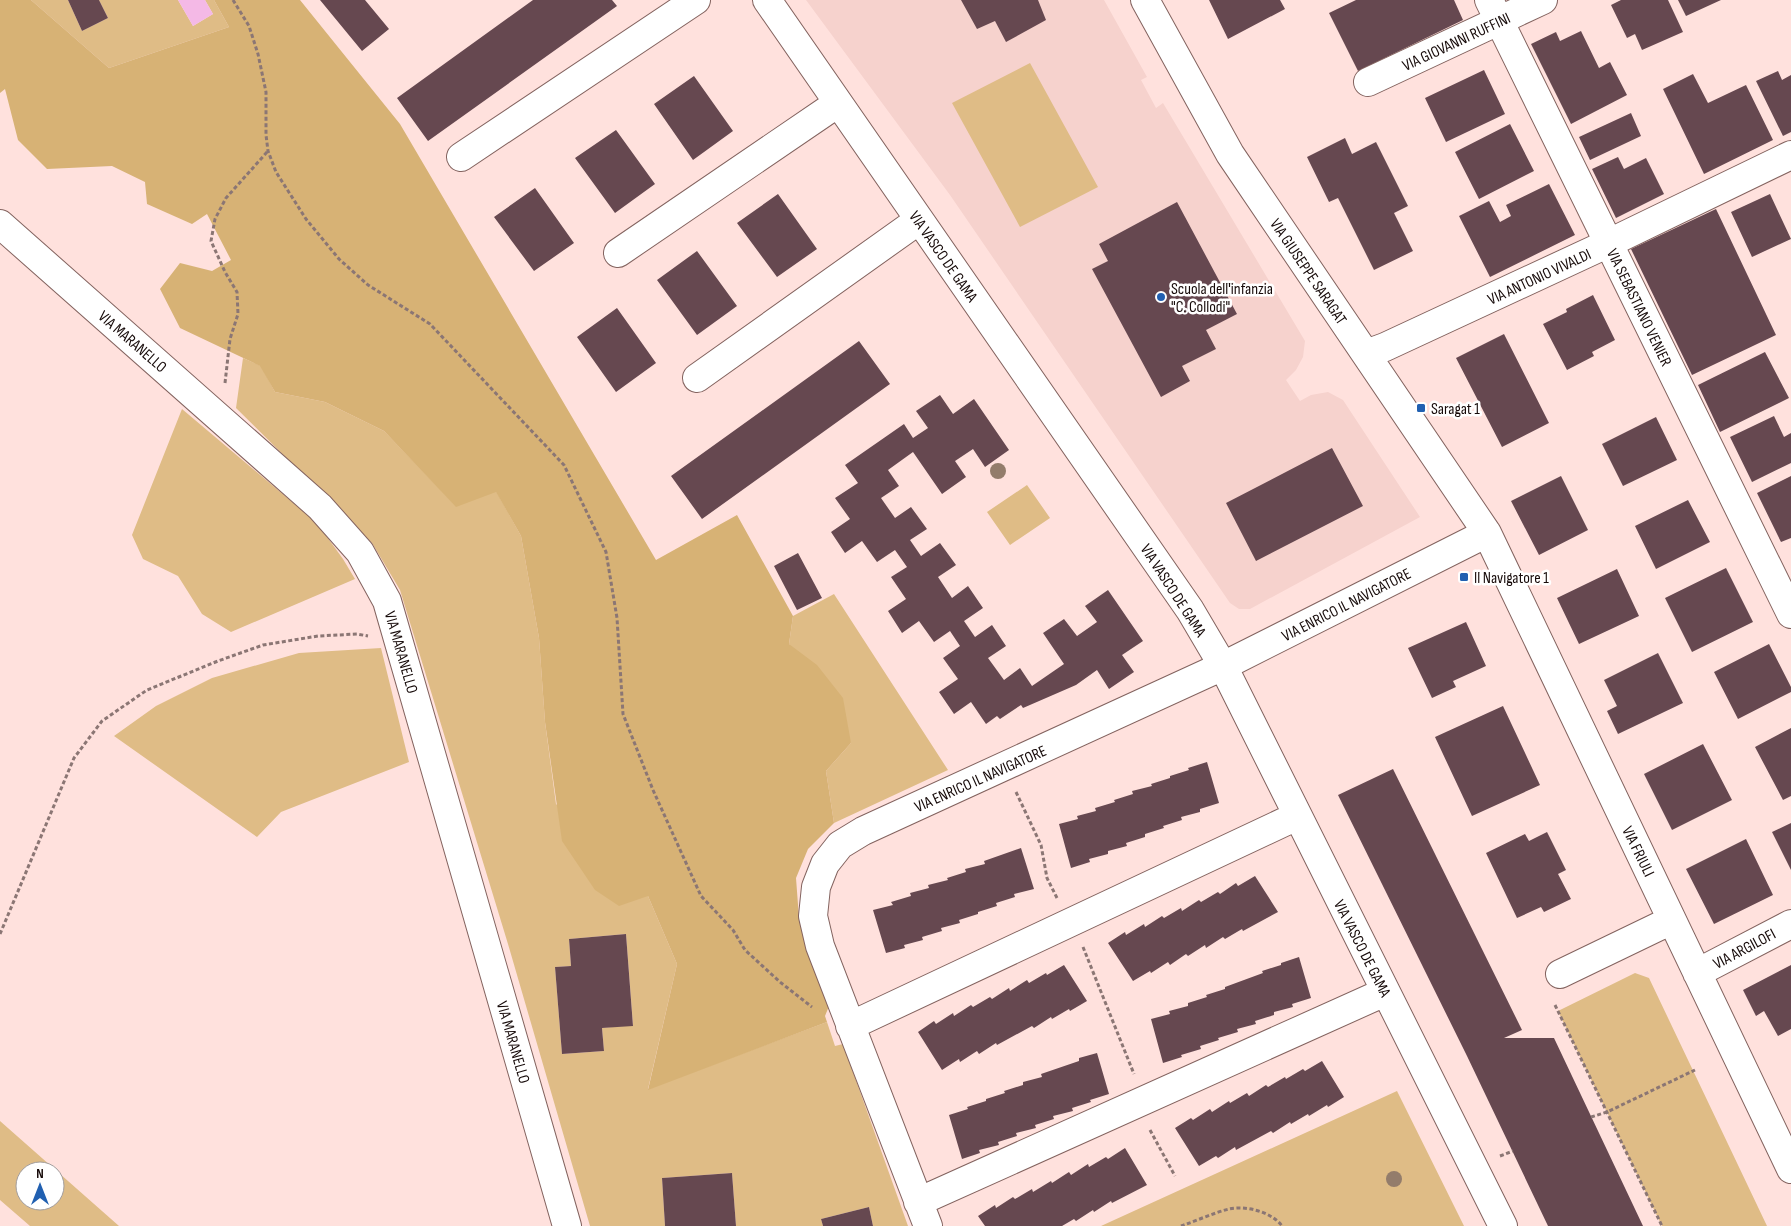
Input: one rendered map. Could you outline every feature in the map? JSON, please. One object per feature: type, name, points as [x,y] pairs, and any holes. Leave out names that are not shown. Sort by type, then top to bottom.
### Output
[{"type":"street","points":[[461,157],[696,0]]},
{"type":"street","name":"VIA VASCO DE GAMA","points":[[766,0],[1190,610],[1223,666],[1503,1226]]},
{"type":"street","name":"VIA GIUSEPPE SARAGAT","points":[[1145,0],[1230,154],[1487,533]]},
{"type":"street","name":"VIA GIOVANNI RUFFINI","points":[[1368,82],[1494,10],[1543,0]]},
{"type":"street","name":"VIA SEBASTIANO VENIER","points":[[1494,10],[1791,614]]},
{"type":"street","points":[[618,253],[838,102]]},
{"type":"street","name":"VIA ANTONIO VIVALDI","points":[[1366,354],[1385,347],[1609,243],[1791,155]]},
{"type":"street","points":[[697,378],[919,220]]},
{"type":"street","name":"VIA MARANELLO","points":[[0,224],[320,506],[360,552],[387,600],[567,1226]]},
{"type":"street","name":"VIA ENRICO IL NAVIGATORE","points":[[923,1214],[820,946],[814,916],[816,887],[825,864],[840,845],[863,831],[1223,666],[1487,533]]},
{"type":"street","name":"VIA FRIULI","points":[[1487,533],[1791,1168]]},
{"type":"street","points":[[850,1026],[1297,816]]},
{"type":"street","points":[[1560,974],[1672,920]]},
{"type":"street","name":"VIA ARGILOFI","points":[[1697,972],[1791,924]]},
{"type":"street","points":[[923,1214],[1144,1100],[1385,992]]},
{"type":"path","points":[[233,0],[249,26],[258,54],[266,92],[268,151],[276,172],[301,211],[339,259],[368,285],[430,324],[564,465],[606,552],[617,618],[623,714],[652,790],[701,896],[733,930],[745,950],[780,982],[825,1016],[850,1026]]},
{"type":"path","points":[[223,420],[229,348],[238,314],[237,292],[225,272],[211,241],[214,219],[226,198],[268,151]]},
{"type":"path","points":[[0,934],[74,758],[102,721],[147,690],[263,645],[318,636],[357,634],[399,642]]},
{"type":"path","points":[[1004,767],[1041,845],[1047,878],[1089,959],[1144,1100],[1147,1126],[1175,1176]]},
{"type":"path","points":[[1555,1004],[1662,1226]]},
{"type":"path","points":[[1591,1117],[1607,1112],[1695,1070]]},
{"type":"path","points":[[1498,1157],[1513,1151]]},
{"type":"path","points":[[1181,1226],[1231,1209],[1259,1210],[1278,1220],[1282,1226]]},
{"type":"shaded area","points":[[0,0],[31,0],[109,68],[229,27],[214,0],[300,0],[400,124],[656,560],[737,515],[793,616],[789,644],[817,665],[843,698],[851,743],[826,771],[834,823],[808,849],[796,878],[799,918],[810,959],[829,1006],[825,1016],[827,1022],[648,1090],[677,964],[648,896],[619,906],[595,890],[562,841],[545,722],[539,638],[521,536],[496,492],[456,507],[384,431],[325,402],[275,392],[260,366],[180,328],[160,289],[180,263],[212,271],[231,260],[207,214],[192,224],[147,204],[145,182],[112,166],[47,169],[18,140],[5,89],[0,93]]},
{"type":"shaded area","points":[[31,0],[68,0],[82,31],[108,18],[99,0],[178,0],[193,26],[213,14],[205,0],[214,0],[229,27],[109,68]]},
{"type":"shaded area","points":[[178,0],[205,0],[213,14],[193,26]]},
{"type":"shaded area","points":[[806,0],[1104,0],[1147,77],[1141,80],[1156,108],[1163,103],[1305,341],[1303,357],[1296,370],[1286,380],[1300,401],[1311,395],[1328,392],[1343,400],[1420,517],[1250,609],[1239,609],[1230,603],[950,195]]},
{"type":"shaded area","points":[[1030,63],[1098,187],[1020,227],[952,103]]},
{"type":"shaded area","points":[[243,358],[261,366],[275,392],[325,402],[384,431],[456,506],[496,491],[521,536],[539,638],[545,722],[556,804],[648,896],[677,964],[648,1089],[827,1022],[835,1046],[843,1044],[908,1226],[873,1226],[869,1207],[821,1219],[823,1226],[736,1226],[732,1173],[662,1178],[665,1226],[590,1226],[508,944],[400,590],[372,543],[236,408]],"holes":[[[626,934],[633,1025],[602,1028],[604,1051],[562,1054],[555,967],[571,966],[569,939]]]},
{"type":"shaded area","points":[[182,409],[317,523],[355,579],[231,632],[202,614],[178,576],[143,559],[132,535]]},
{"type":"shaded area","points":[[1027,485],[1050,518],[1010,545],[987,512]]},
{"type":"shaded area","points":[[834,594],[948,770],[834,823],[826,771],[851,743],[789,644],[793,616]]},
{"type":"shaded area","points":[[381,648],[409,762],[281,812],[257,837],[114,736],[156,706],[212,678],[299,653]]},
{"type":"shaded area","points":[[1635,973],[1649,978],[1767,1226],[1662,1226],[1558,1011]]},
{"type":"shaded area","points":[[1397,1091],[1464,1226],[1101,1226]]},
{"type":"shaded area","points":[[0,1121],[45,1161],[15,1161],[15,1211],[65,1211],[65,1178],[119,1226],[30,1226],[0,1200]]},
{"type":"building","points":[[68,0],[99,0],[108,18],[82,31]]},
{"type":"building","points":[[320,0],[365,0],[389,29],[362,51]]},
{"type":"building","points":[[533,0],[612,0],[617,6],[428,141],[397,98]]},
{"type":"building","points":[[961,0],[1038,0],[1046,20],[1006,42],[995,21],[977,29]]},
{"type":"building","points":[[1209,0],[1280,0],[1285,9],[1228,39]]},
{"type":"building","points":[[1356,0],[1454,0],[1463,20],[1358,71],[1329,13]]},
{"type":"building","points":[[1621,0],[1668,0],[1683,32],[1642,50],[1635,34],[1627,38],[1611,5]]},
{"type":"building","points":[[1678,0],[1721,0],[1686,16]]},
{"type":"building","points":[[1581,31],[1599,68],[1610,62],[1627,95],[1571,124],[1531,44],[1556,32],[1560,41]]},
{"type":"building","points":[[1484,70],[1505,114],[1446,142],[1425,98]]},
{"type":"building","points":[[1778,71],[1782,80],[1791,75],[1791,132],[1783,136],[1756,81]]},
{"type":"building","points":[[1693,74],[1708,103],[1746,85],[1773,140],[1704,174],[1663,89]]},
{"type":"building","points":[[694,76],[733,131],[693,160],[654,104]]},
{"type":"building","points":[[1631,113],[1641,136],[1590,160],[1579,137]]},
{"type":"building","points":[[1510,124],[1534,171],[1479,199],[1455,152]]},
{"type":"building","points":[[616,130],[655,184],[615,213],[575,158]]},
{"type":"building","points":[[1345,138],[1352,154],[1376,142],[1408,206],[1394,213],[1413,251],[1374,270],[1338,198],[1329,202],[1307,157]]},
{"type":"building","points":[[1618,157],[1624,169],[1646,158],[1664,194],[1616,218],[1592,169]]},
{"type":"building","points":[[1549,184],[1575,235],[1490,277],[1459,216],[1489,201],[1500,222],[1511,216],[1506,205]]},
{"type":"building","points":[[535,188],[574,243],[534,271],[494,217]]},
{"type":"building","points":[[778,194],[817,249],[777,277],[737,223]]},
{"type":"building","points":[[1770,194],[1791,239],[1752,257],[1731,212]]},
{"type":"building","points":[[1177,202],[1237,314],[1206,330],[1216,349],[1182,366],[1190,381],[1161,397],[1092,269],[1108,261],[1099,244]]},
{"type":"building","points":[[1716,209],[1776,335],[1692,375],[1631,249]]},
{"type":"building","points":[[697,251],[737,306],[697,335],[657,280]]},
{"type":"building","points":[[1593,295],[1615,340],[1592,352],[1594,356],[1567,370],[1543,324],[1567,312],[1566,309]]},
{"type":"building","points":[[617,308],[656,363],[616,392],[577,337]]},
{"type":"building","points":[[1504,334],[1549,423],[1502,447],[1456,358]]},
{"type":"building","points":[[859,341],[890,384],[702,519],[671,476]]},
{"type":"building","points":[[1765,352],[1789,398],[1720,432],[1698,385]]},
{"type":"building","points":[[940,395],[953,414],[974,399],[1009,450],[985,467],[973,449],[955,461],[966,477],[942,494],[913,452],[888,470],[899,486],[881,498],[895,518],[911,507],[927,529],[910,540],[921,556],[940,543],[956,565],[938,577],[952,598],[968,586],[983,608],[964,621],[975,637],[992,625],[1006,646],[988,658],[1004,680],[1020,668],[1032,686],[1064,664],[1043,633],[1064,619],[1077,636],[1097,622],[1085,606],[1108,590],[1143,641],[1122,655],[1134,672],[1109,689],[1097,670],[1076,685],[1023,708],[1021,705],[1000,719],[997,716],[986,724],[971,702],[954,714],[939,692],[958,679],[943,658],[960,646],[950,631],[934,642],[919,621],[902,633],[888,611],[906,599],[891,577],[907,567],[895,550],[877,562],[862,541],[845,553],[831,532],[850,519],[835,498],[858,483],[845,465],[904,424],[913,438],[928,428],[916,411]]},
{"type":"building","points":[[1774,416],[1784,437],[1791,433],[1791,463],[1752,482],[1730,437]]},
{"type":"building","points":[[1656,417],[1677,460],[1623,486],[1602,444]]},
{"type":"building","points":[[1332,448],[1363,506],[1256,561],[1226,503]]},
{"type":"building","points":[[1561,476],[1588,530],[1539,555],[1511,501]]},
{"type":"building","points":[[1791,476],[1791,538],[1781,542],[1757,493]]},
{"type":"building","points":[[1688,500],[1710,542],[1656,569],[1635,526]]},
{"type":"building","points":[[798,553],[822,598],[797,610],[774,566]]},
{"type":"building","points":[[1726,568],[1753,622],[1692,652],[1665,598]]},
{"type":"building","points":[[1617,569],[1639,616],[1579,644],[1557,598]]},
{"type":"building","points":[[1466,622],[1486,666],[1453,681],[1456,687],[1432,698],[1408,648]]},
{"type":"building","points":[[1769,644],[1791,687],[1791,692],[1738,719],[1714,672]]},
{"type":"building","points":[[1658,653],[1683,703],[1618,734],[1607,711],[1617,706],[1604,680]]},
{"type":"building","points":[[1503,706],[1540,785],[1472,816],[1435,737]]},
{"type":"building","points":[[1791,728],[1791,796],[1783,800],[1755,747]]},
{"type":"building","points":[[1703,744],[1732,800],[1672,830],[1644,774]]},
{"type":"building","points":[[1207,762],[1219,803],[1200,809],[1200,812],[1181,817],[1182,820],[1145,834],[1145,837],[1126,843],[1127,846],[1108,851],[1108,854],[1089,859],[1090,862],[1071,868],[1059,824],[1078,819],[1077,816],[1096,811],[1095,808],[1133,794],[1132,791],[1152,786],[1151,784]]},
{"type":"building","points":[[1393,769],[1522,1030],[1504,1038],[1554,1038],[1643,1226],[1548,1226],[1467,1056],[1338,795]]},
{"type":"building","points":[[1791,823],[1791,870],[1772,832]]},
{"type":"building","points":[[1547,832],[1566,870],[1558,874],[1571,899],[1544,912],[1541,907],[1517,918],[1486,853],[1525,834],[1529,841]]},
{"type":"building","points":[[1746,839],[1773,895],[1714,924],[1686,869]]},
{"type":"building","points":[[1021,848],[1034,889],[1014,894],[1015,897],[996,903],[997,906],[959,920],[960,923],[941,928],[942,931],[922,937],[923,940],[904,945],[905,948],[886,953],[873,910],[893,905],[891,902],[911,896],[910,893],[929,888],[928,885],[948,880],[947,878],[966,872],[965,869],[985,864],[984,861]]},
{"type":"building","points":[[1255,876],[1278,912],[1243,931],[1242,929],[1225,939],[1223,937],[1206,948],[1205,945],[1188,956],[1186,954],[1170,965],[1168,962],[1151,973],[1150,971],[1133,981],[1108,943],[1125,932],[1126,935],[1144,924],[1145,927],[1162,916],[1164,918],[1181,908],[1182,911],[1199,900],[1201,902],[1218,892],[1220,894],[1236,883],[1238,886]]},
{"type":"building","points":[[626,934],[633,1026],[602,1028],[604,1051],[562,1054],[555,967],[571,966],[569,939]]},
{"type":"building","points":[[1299,957],[1311,998],[1292,1004],[1293,1007],[1274,1012],[1274,1015],[1255,1021],[1256,1024],[1237,1029],[1238,1032],[1200,1046],[1201,1049],[1163,1063],[1151,1019],[1170,1014],[1169,1011],[1188,1006],[1188,1003],[1207,997],[1206,995],[1225,989],[1225,987],[1263,973],[1262,971]]},
{"type":"building","points":[[1064,965],[1087,1001],[1052,1019],[1051,1017],[1034,1028],[1032,1026],[997,1045],[996,1043],[979,1054],[977,1051],[960,1062],[959,1059],[942,1070],[918,1032],[934,1021],[936,1024],[953,1013],[954,1016],[971,1005],[973,1007],[990,997],[992,999],[1009,988],[1010,991],[1027,980],[1029,983]]},
{"type":"building","points":[[1791,965],[1791,1029],[1778,1036],[1764,1011],[1756,1016],[1743,990]]},
{"type":"building","points":[[1097,1053],[1109,1094],[1072,1108],[1073,1111],[1053,1116],[1054,1119],[1035,1125],[1036,1128],[1016,1133],[1017,1136],[998,1142],[999,1145],[979,1150],[980,1153],[962,1159],[949,1115],[1005,1093],[1004,1091],[1023,1085],[1023,1082],[1042,1077],[1041,1074],[1079,1061],[1079,1058]]},
{"type":"building","points":[[1322,1061],[1344,1097],[1328,1107],[1327,1105],[1291,1124],[1290,1122],[1273,1133],[1271,1131],[1236,1150],[1235,1147],[1218,1158],[1216,1156],[1199,1166],[1175,1128],[1191,1118],[1193,1120],[1210,1109],[1212,1112],[1229,1101],[1230,1103],[1247,1093],[1249,1096],[1266,1085],[1268,1087],[1303,1069],[1305,1071]]},
{"type":"building","points":[[1125,1148],[1147,1185],[1112,1203],[1111,1201],[1094,1212],[1093,1210],[1076,1221],[1074,1219],[1062,1226],[985,1226],[978,1216],[995,1205],[996,1208],[1013,1197],[1015,1199],[1032,1189],[1033,1192],[1051,1181],[1052,1183],[1069,1172],[1071,1175],[1088,1164],[1089,1167],[1106,1157],[1108,1159]]},
{"type":"building","points":[[732,1173],[736,1226],[665,1226],[662,1178]]},
{"type":"building","points":[[869,1207],[873,1226],[823,1226],[821,1219]]},
{"type":"place","name":"Scuola dell'infanzia \"C. Collodi\"","points":[[1161,297]]},
{"type":"place","name":"Saragat 1","points":[[1421,408]]},
{"type":"place","name":"Il Navigatore 1","points":[[1464,577]]}]
